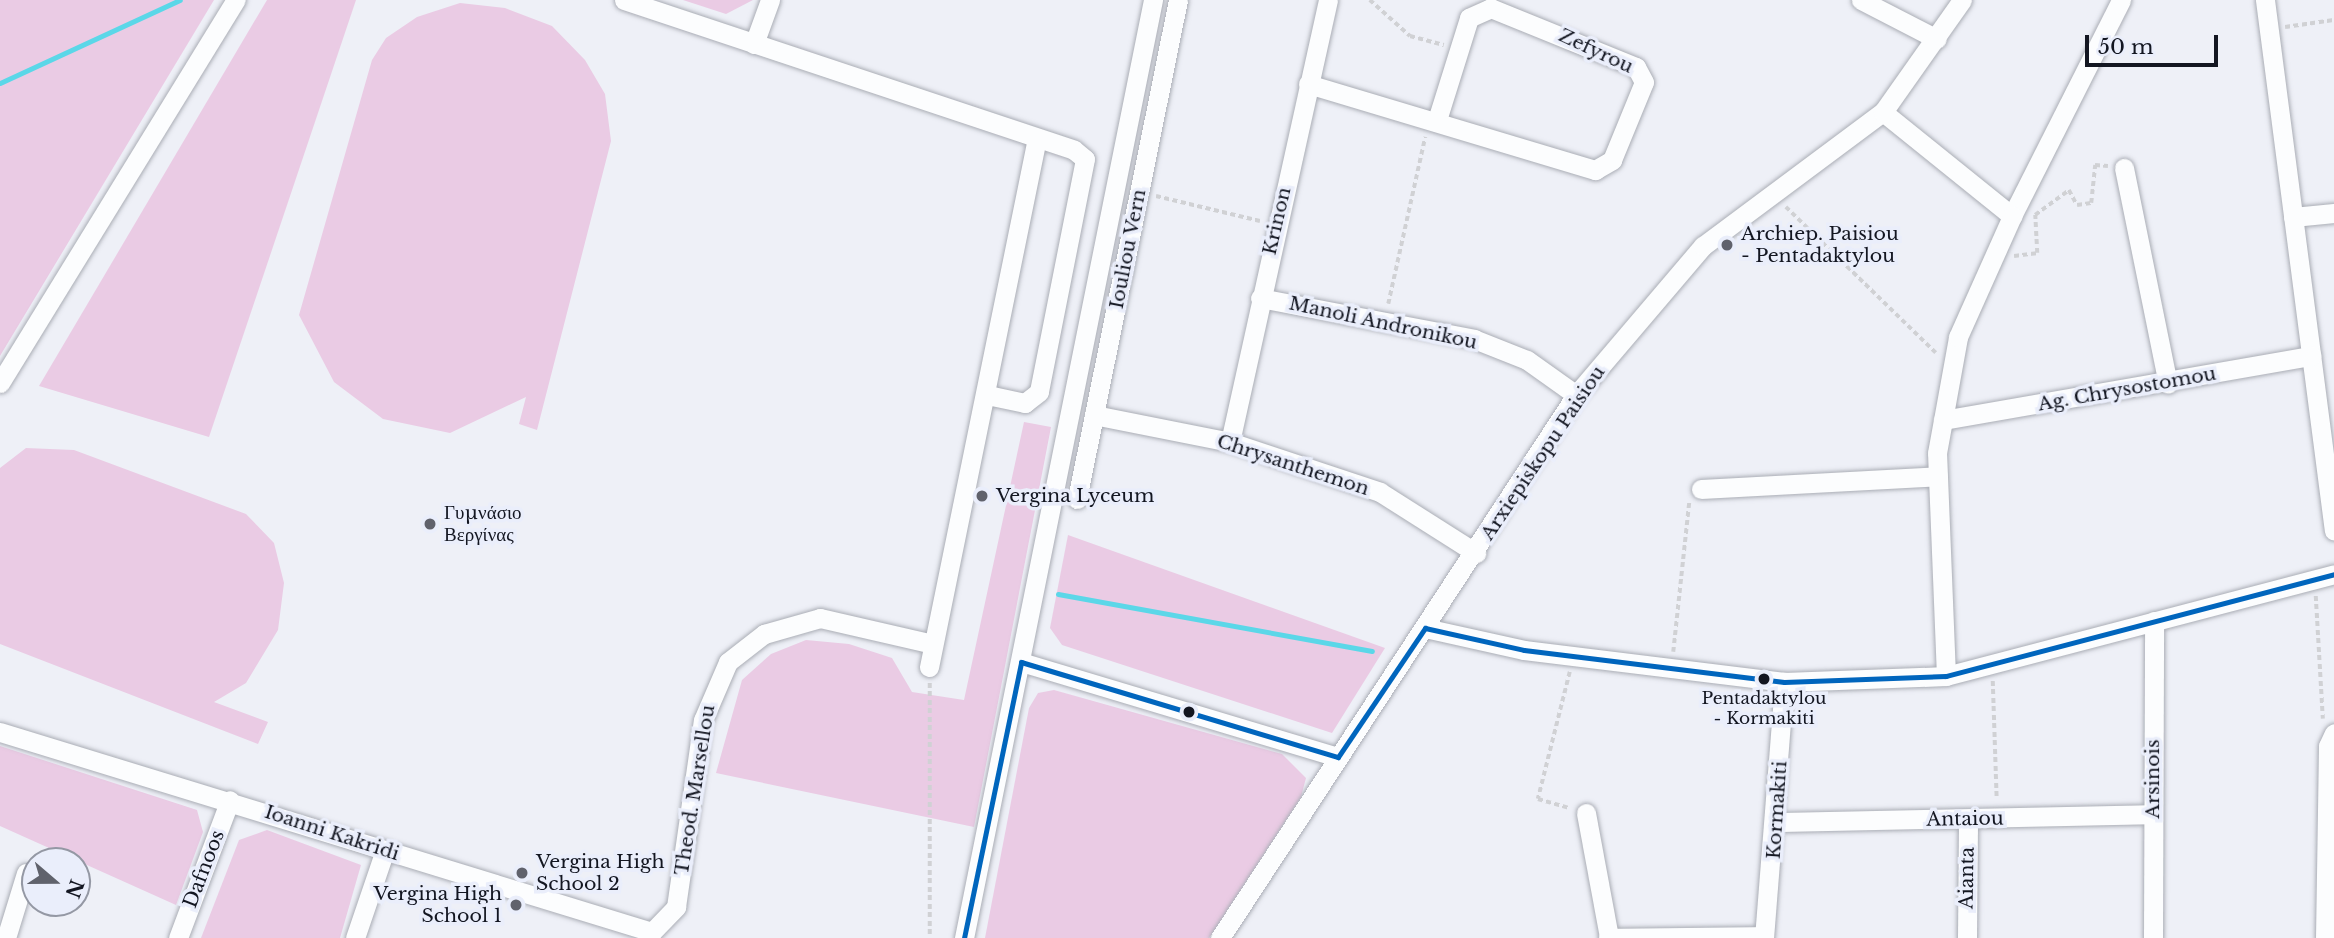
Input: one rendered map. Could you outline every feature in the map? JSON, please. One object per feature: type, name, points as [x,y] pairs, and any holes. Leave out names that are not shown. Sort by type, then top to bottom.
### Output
[{"type":"street","points":[[0,383],[236,0]]},
{"type":"street","points":[[624,0],[1074,150],[1085,159],[1085,171],[1039,392],[1025,403],[986,395]]},
{"type":"street","points":[[754,44],[770,0]]},
{"type":"street","points":[[964,938],[1153,0]]},
{"type":"street","name":"Iouliou Vern","points":[[1077,499],[1178,0]]},
{"type":"street","name":"Krinon","points":[[1230,442],[1259,298],[1328,0]]},
{"type":"street","points":[[1861,0],[1937,39]]},
{"type":"street","name":"Arxiepiskopu Paisiou","points":[[1220,938],[1476,553],[1576,395],[1670,277],[1883,112],[1962,0]]},
{"type":"street","points":[[1946,676],[1938,476],[1943,420],[1958,337],[2012,216],[2121,0]]},
{"type":"street","points":[[2265,0],[2334,530]]},
{"type":"street","name":"Zefyrou","points":[[1308,84],[1600,170],[1612,160],[1643,90],[1636,67],[1509,11],[1478,11],[1457,49],[1433,119]]},
{"type":"street","points":[[1883,112],[2012,216]]},
{"type":"street","points":[[929,667],[1037,138]]},
{"type":"street","points":[[2124,168],[2168,384]]},
{"type":"street","points":[[2293,217],[2334,214]]},
{"type":"street","name":"Manoli Andronikou","points":[[1259,298],[1474,339],[1527,360],[1576,395]]},
{"type":"street","name":"Ag. Chrysostomou","points":[[1943,420],[2168,384],[2311,356]]},
{"type":"street","name":"Chrysanthemon","points":[[1094,415],[1230,442],[1380,492],[1476,553]]},
{"type":"street","points":[[1701,489],[1938,476]]},
{"type":"street","points":[[1425,628],[1573,656],[1784,682],[1946,676],[2325,577]]},
{"type":"street","name":"Theod. Marsellou","points":[[662,928],[679,894],[706,703],[728,662],[764,634],[811,619],[844,621],[933,644]]},
{"type":"street","name":"Arsinois","points":[[2153,938],[2154,621]]},
{"type":"street","points":[[1021,662],[1338,757]]},
{"type":"street","name":"Kormakiti","points":[[1764,937],[1778,822],[1784,682]]},
{"type":"street","points":[[2325,938],[2330,727]]},
{"type":"street","name":"Ioanni Kakridi","points":[[0,732],[230,800],[638,932],[662,928]]},
{"type":"street","name":"Dafnoos","points":[[178,938],[230,800]]},
{"type":"street","points":[[1586,813],[1608,938],[1764,937]]},
{"type":"street","name":"Antaiou","points":[[1778,822],[2152,814]]},
{"type":"street","name":"Aianta","points":[[1967,938],[1968,819]]},
{"type":"street","points":[[355,938],[385,850]]},
{"type":"street","points":[[5,932],[21,887]]},
{"type":"path","points":[[1370,0],[1410,36],[1457,49]]},
{"type":"path","points":[[2269,29],[2334,20]]},
{"type":"path","points":[[1384,322],[1433,119]]},
{"type":"path","points":[[1994,257],[2037,253],[2035,215],[2069,190],[2077,205],[2091,202],[2095,165],[2124,168]]},
{"type":"path","points":[[1139,192],[1276,225]]},
{"type":"path","points":[[1775,196],[1952,369]]},
{"type":"path","points":[[1672,668],[1690,493],[1701,489]]},
{"type":"path","points":[[2325,577],[2318,714],[2330,727]]},
{"type":"path","points":[[1573,656],[1538,799],[1586,813]]},
{"type":"path","points":[[1992,665],[1997,818]]},
{"type":"path","points":[[929,667],[930,938]]},
{"type":"shaded area","points":[[0,0],[214,0],[0,356]]},
{"type":"shaded area","points":[[267,0],[356,0],[209,437],[39,386]]},
{"type":"shaded area","points":[[683,0],[753,0],[726,14]]},
{"type":"shaded area","points":[[460,3],[505,8],[552,26],[585,60],[605,94],[611,141],[537,430],[519,424],[526,397],[450,433],[383,419],[334,382],[299,315],[372,60],[386,38],[417,17]]},
{"type":"shaded area","points":[[1024,422],[1051,427],[974,827],[716,773],[742,680],[771,654],[806,640],[849,644],[892,658],[912,692],[964,700]]},
{"type":"shaded area","points":[[26,448],[74,450],[246,514],[274,543],[284,583],[278,630],[246,683],[214,702],[268,722],[258,744],[0,644],[0,468]]},
{"type":"shaded area","points":[[1068,535],[1385,648],[1332,733],[1062,645],[1050,628]]},
{"type":"shaded area","points":[[1054,690],[1282,754],[1306,778],[1301,797],[1209,938],[985,938],[1029,708],[1038,693]]},
{"type":"shaded area","points":[[0,746],[197,810],[203,832],[176,905],[91,867],[91,847],[47,847],[0,826]]},
{"type":"shaded area","points":[[267,830],[361,865],[340,938],[201,938],[239,840]]},
{"type":"waterway","points":[[0,83],[180,0]]},
{"type":"waterway","points":[[1058,594],[1372,651]]},
{"type":"transit line","points":[[964,938],[1021,662],[1338,757],[1425,628],[1524,650],[1784,682],[1946,676],[2334,574]]},
{"type":"place","name":"Archiep. Paisiou - Pentadaktylou","points":[[1727,245]]},
{"type":"place","name":"Vergina Lyceum","points":[[982,496]]},
{"type":"place","name":"Γυμνάσιο Βεργίνας","points":[[430,524]]},
{"type":"place","name":"Pentadaktylou - Kormakiti","points":[[1764,679]]},
{"type":"place","name":"Vergina High School 2","points":[[522,873]]},
{"type":"place","name":"Vergina High School 1","points":[[516,905]]}]
